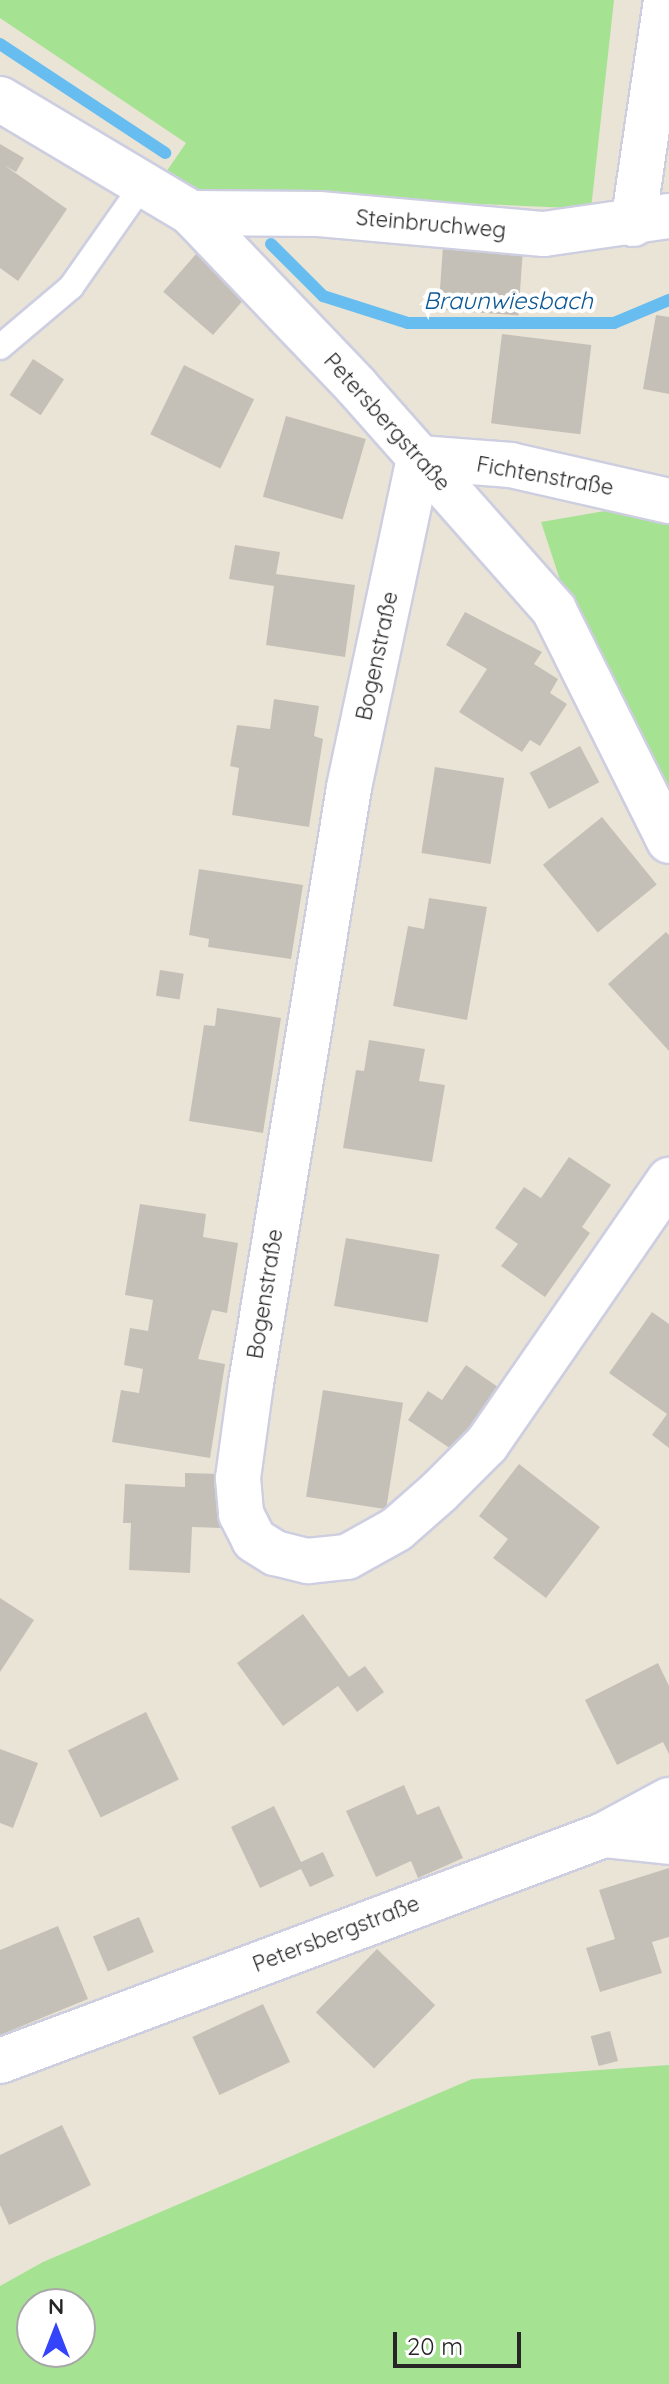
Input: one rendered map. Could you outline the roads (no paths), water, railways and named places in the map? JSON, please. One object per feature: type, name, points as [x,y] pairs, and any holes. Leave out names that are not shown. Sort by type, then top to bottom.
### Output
[{"type":"street","points":[[651,220],[666,0]]},
{"type":"street","name":"Petersbergstraße","points":[[0,99],[191,213],[419,458],[554,610],[669,841]]},
{"type":"street","name":"Steinbruchweg","points":[[191,213],[319,214],[544,234],[651,220]]},
{"type":"street","name":"Fichtenstraße","points":[[419,458],[511,465],[669,501]]},
{"type":"street","name":"Bogenstraße","points":[[419,458],[349,788],[251,1383],[238,1478],[241,1514],[254,1540],[275,1553],[308,1561],[347,1557],[397,1529],[487,1444],[669,1180]]},
{"type":"street","name":"Petersbergstraße","points":[[0,2061],[604,1835],[669,1800]]},
{"type":"street","points":[[604,1835],[669,1842]]},
{"type":"lane","points":[[0,347],[71,287],[143,184]]},
{"type":"waterway","name":"Braunwiesbach","points":[[0,44],[165,153]]},
{"type":"waterway","name":"Braunwiesbach","points":[[271,244],[323,296],[408,323],[614,323],[669,300]]}]
